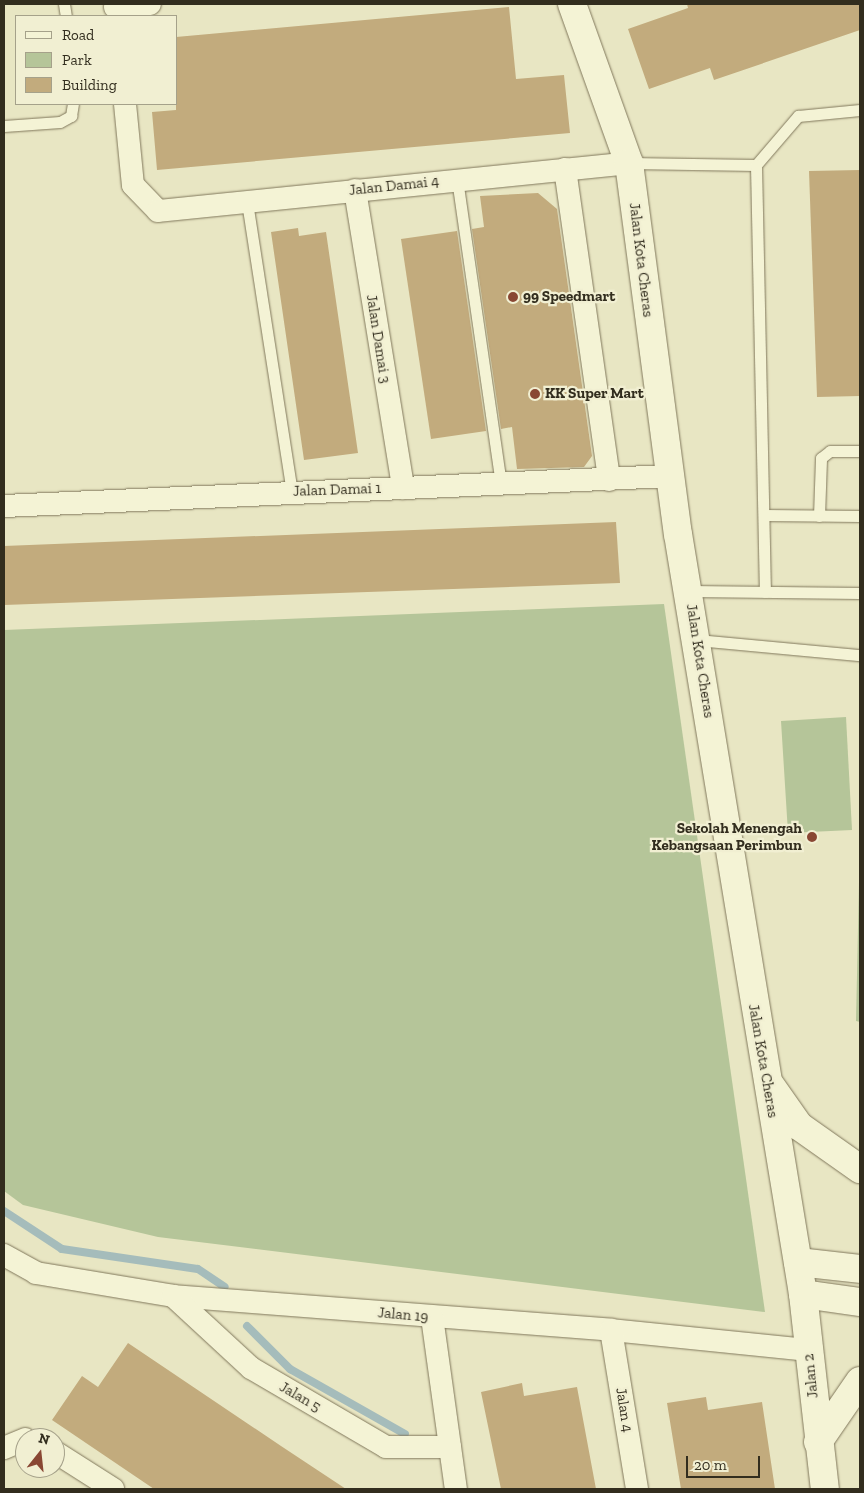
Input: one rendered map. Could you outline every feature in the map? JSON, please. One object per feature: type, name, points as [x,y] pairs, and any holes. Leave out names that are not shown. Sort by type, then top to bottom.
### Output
[{"type":"street","points":[[115,9],[150,4]]},
{"type":"street","name":"Jalan Kota Cheras","points":[[572,4],[629,163],[669,476],[690,591],[767,1081],[798,1262]]},
{"type":"street","name":"Jalan Damai 4","points":[[125,105],[133,185],[158,211],[457,179],[629,163]]},
{"type":"street","points":[[565,169],[609,480]]},
{"type":"street","name":"Jalan Damai 3","points":[[355,190],[403,488]]},
{"type":"street","name":"Jalan Damai 1","points":[[4,506],[669,476]]},
{"type":"street","points":[[767,1081],[799,1126],[860,1169]]},
{"type":"street","name":"Jalan 19","points":[[4,1255],[36,1273],[174,1296],[612,1330],[808,1350]]},
{"type":"street","points":[[798,1262],[860,1270]]},
{"type":"street","name":"Jalan 2","points":[[798,1262],[804,1294],[808,1350],[825,1489]]},
{"type":"street","points":[[804,1294],[860,1302]]},
{"type":"street","name":"Jalan 5","points":[[174,1296],[251,1368],[386,1447],[450,1448]]},
{"type":"street","points":[[432,1317],[456,1489]]},
{"type":"street","name":"Jalan 4","points":[[612,1330],[637,1489]]},
{"type":"street","points":[[818,1442],[860,1381]]},
{"type":"street","points":[[65,1458],[113,1489]]},
{"type":"lane","points":[[4,126],[60,122],[71,116],[74,105]]},
{"type":"lane","points":[[765,592],[766,515],[756,165],[798,116],[860,110]]},
{"type":"lane","points":[[629,163],[756,165]]},
{"type":"lane","points":[[457,179],[501,484]]},
{"type":"lane","points":[[247,202],[292,492]]},
{"type":"lane","points":[[819,516],[821,458],[830,451],[860,451]]},
{"type":"lane","points":[[766,515],[860,516]]},
{"type":"lane","points":[[690,591],[860,593]]},
{"type":"lane","points":[[697,640],[860,655]]},
{"type":"green space","points":[[664,604],[765,1312],[158,1237],[23,1205],[4,1191],[4,630]]},
{"type":"green space","points":[[846,717],[852,830],[788,833],[781,721]]},
{"type":"green space","points":[[860,836],[860,1022],[856,1021]]},
{"type":"building","points":[[687,4],[860,4],[860,30],[714,80],[710,68],[649,89],[628,29],[688,8]]},
{"type":"building","points":[[509,7],[516,79],[564,75],[570,133],[157,170],[152,112],[176,110],[176,105],[178,105],[178,37]]},
{"type":"building","points":[[860,170],[860,396],[817,397],[809,171]]},
{"type":"building","points":[[538,193],[557,209],[592,456],[584,467],[517,469],[512,427],[501,429],[472,229],[484,227],[480,196]]},
{"type":"building","points":[[298,228],[299,236],[326,232],[358,453],[304,460],[271,232]]},
{"type":"building","points":[[457,231],[486,431],[431,439],[401,239]]},
{"type":"building","points":[[616,522],[620,583],[4,605],[4,546]]},
{"type":"building","points":[[128,1343],[346,1489],[154,1489],[52,1420],[82,1376],[98,1387]]},
{"type":"building","points":[[522,1383],[524,1396],[577,1387],[596,1489],[501,1489],[481,1392]]},
{"type":"building","points":[[706,1397],[708,1410],[762,1402],[775,1489],[681,1489],[667,1403]]},
{"type":"waterway","points":[[4,1211],[62,1249],[198,1269],[225,1287]]},
{"type":"waterway","points":[[247,1326],[290,1369],[405,1434]]},
{"type":"place","name":"99 Speedmart","points":[[513,297]]},
{"type":"place","name":"KK Super Mart","points":[[535,394]]},
{"type":"place","name":"Sekolah Menengah Kebangsaan Perimbun","points":[[812,837]]}]
